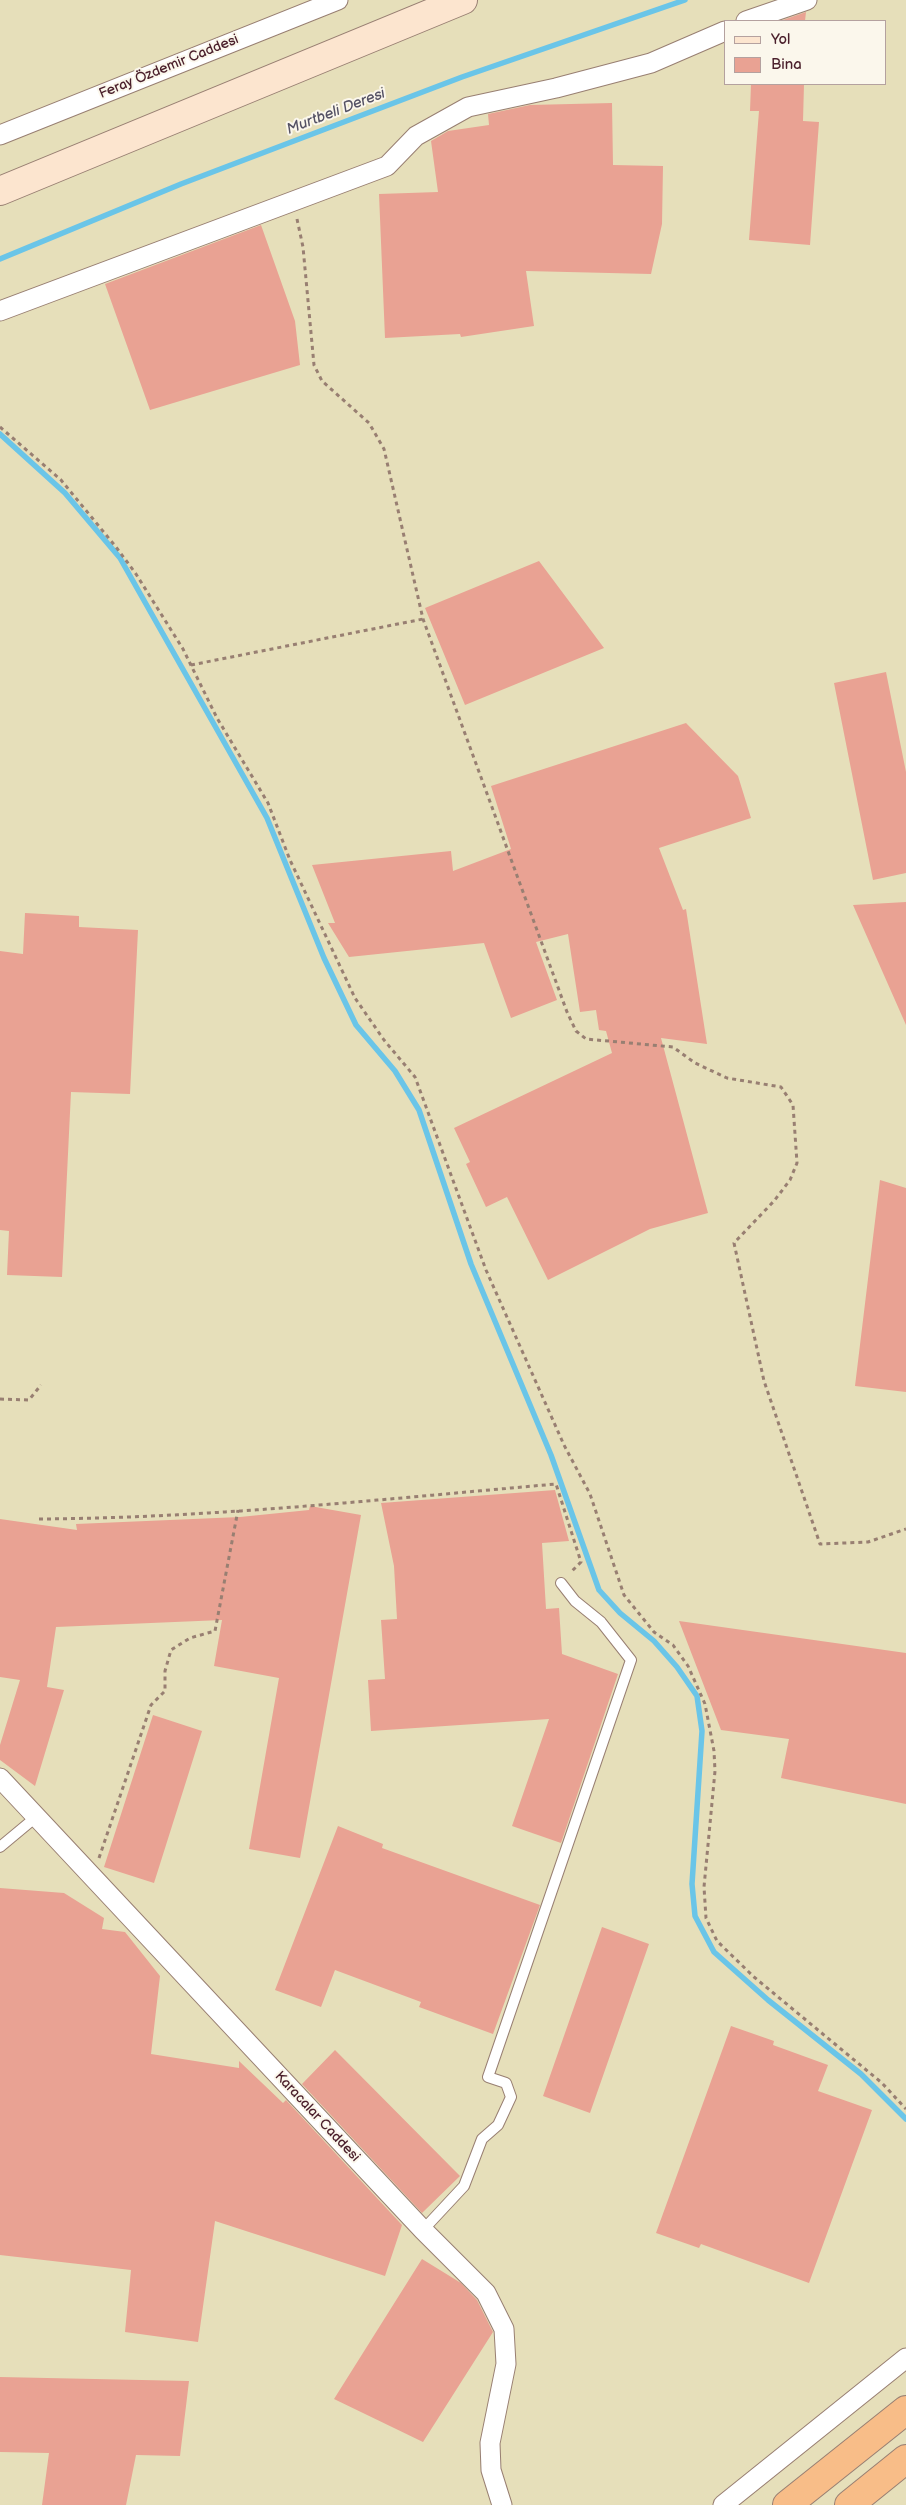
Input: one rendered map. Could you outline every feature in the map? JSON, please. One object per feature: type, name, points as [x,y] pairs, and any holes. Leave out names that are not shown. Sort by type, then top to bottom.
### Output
[{"type":"highway","points":[[787,2505],[906,2410]]},
{"type":"highway","points":[[849,2505],[906,2459]]},
{"type":"street","name":"Feray Özdemir Caddesi","points":[[0,135],[338,0]]},
{"type":"street","points":[[0,191],[463,0]]},
{"type":"street","points":[[749,20],[807,0]]},
{"type":"street","points":[[0,311],[387,166],[416,136],[468,107],[556,88],[651,63],[724,31]]},
{"type":"street","name":"Karacalar Caddesi","points":[[0,1778],[93,1875],[423,2230],[486,2293],[504,2329],[506,2364],[490,2443],[491,2470],[502,2505]]},
{"type":"street","points":[[723,2505],[904,2365]]},
{"type":"lane","points":[[423,2230],[464,2186],[482,2139],[498,2125],[511,2098],[506,2083],[488,2077],[631,1660],[601,1622],[575,1601],[561,1583]]},
{"type":"lane","points":[[0,1847],[36,1817]]},
{"type":"path","points":[[288,203],[300,223],[314,365],[322,381],[369,423],[384,449],[422,619],[467,736],[530,915],[576,1031],[586,1039],[673,1047],[695,1064],[727,1078],[781,1087],[793,1105],[796,1163],[790,1180],[774,1201],[734,1243],[764,1381],[820,1544],[868,1542],[906,1529]]},
{"type":"path","points":[[0,427],[61,480],[116,547],[146,591],[191,665],[217,718],[268,803],[290,860],[355,998],[384,1040],[415,1077],[486,1270],[564,1446],[590,1494],[624,1594],[654,1632],[673,1645],[688,1666],[705,1704],[714,1751],[715,1771],[704,1887],[706,1918],[717,1941],[754,1977],[882,2082],[906,2109]]},
{"type":"path","points":[[191,665],[422,619]]},
{"type":"path","points":[[0,1399],[29,1400],[41,1385]]},
{"type":"path","points":[[40,1519],[238,1510],[556,1484],[581,1562],[561,1583]]},
{"type":"path","points":[[93,1875],[151,1705],[165,1691],[165,1671],[171,1650],[190,1638],[215,1631],[238,1510]]},
{"type":"building","points":[[806,12],[805,20],[783,20]]},
{"type":"building","points":[[751,85],[804,85],[803,121],[819,122],[810,245],[749,240],[759,111],[750,111]]},
{"type":"building","points":[[612,103],[613,165],[663,166],[662,224],[651,274],[526,271],[534,326],[461,337],[460,334],[385,338],[379,194],[438,192],[431,141],[448,131],[489,125],[488,114],[530,105]]},
{"type":"building","points":[[261,225],[295,321],[300,365],[150,410],[105,284]]},
{"type":"building","points":[[539,561],[604,648],[465,705],[425,608]]},
{"type":"building","points":[[886,672],[906,772],[906,873],[873,880],[834,683]]},
{"type":"building","points":[[686,723],[738,776],[751,818],[659,848],[683,910],[686,909],[707,1044],[661,1038],[708,1213],[650,1229],[548,1280],[507,1197],[486,1207],[466,1164],[470,1162],[454,1128],[612,1053],[606,1031],[599,1030],[596,1010],[580,1012],[568,934],[536,942],[557,1000],[511,1018],[484,943],[349,957],[328,923],[335,923],[312,865],[451,851],[453,871],[511,849],[491,786]]},
{"type":"building","points":[[906,902],[906,1025],[853,905]]},
{"type":"building","points":[[25,913],[79,916],[79,927],[138,930],[130,1094],[71,1092],[62,1277],[7,1275],[9,1231],[0,1230],[0,951],[23,954]]},
{"type":"building","points":[[880,1180],[906,1188],[906,1392],[855,1386]]},
{"type":"building","points":[[555,1490],[569,1541],[542,1543],[546,1609],[559,1608],[562,1654],[618,1674],[561,1843],[512,1826],[549,1719],[371,1731],[368,1680],[385,1679],[381,1620],[397,1619],[394,1566],[381,1503]]},
{"type":"building","points":[[310,1506],[361,1515],[300,1858],[249,1849],[279,1678],[214,1666],[222,1620],[56,1627],[47,1687],[64,1690],[35,1786],[0,1760],[0,1745],[20,1680],[0,1677],[0,1519],[77,1530],[76,1524],[240,1517],[309,1510]]},
{"type":"building","points":[[679,1621],[906,1653],[906,1804],[781,1778],[789,1739],[721,1730]]},
{"type":"building","points":[[153,1715],[202,1731],[154,1883],[104,1867]]},
{"type":"building","points":[[338,1826],[383,1844],[382,1848],[540,1905],[493,2034],[419,2007],[421,2002],[335,1970],[321,2007],[275,1990]]},
{"type":"building","points":[[0,1888],[64,1893],[104,1918],[102,1929],[125,1932],[160,1976],[151,2054],[239,2068],[239,2061],[283,2103],[286,2100],[402,2225],[385,2276],[215,2221],[198,2342],[125,2332],[131,2270],[0,2255]]},
{"type":"building","points":[[602,1927],[649,1944],[590,2113],[543,2096]]},
{"type":"building","points":[[731,2026],[774,2041],[773,2045],[828,2065],[818,2091],[872,2110],[809,2283],[701,2244],[699,2248],[656,2233]]},
{"type":"building","points":[[335,2050],[460,2176],[422,2213],[302,2084]]},
{"type":"building","points":[[422,2259],[461,2283],[477,2300],[493,2332],[423,2442],[334,2399]]},
{"type":"building","points":[[0,2377],[189,2381],[180,2456],[136,2455],[126,2505],[42,2505],[49,2453],[0,2452]]},
{"type":"waterway","name":"Murtbeli Deresi","points":[[0,259],[181,184],[462,77],[685,0]]},
{"type":"waterway","points":[[0,434],[65,493],[120,558],[267,818],[324,958],[356,1025],[395,1071],[419,1110],[471,1264],[551,1455],[599,1590],[620,1613],[654,1641],[677,1667],[697,1696],[702,1731],[692,1884],[695,1916],[714,1952],[768,2000],[861,2074],[906,2119]]}]
